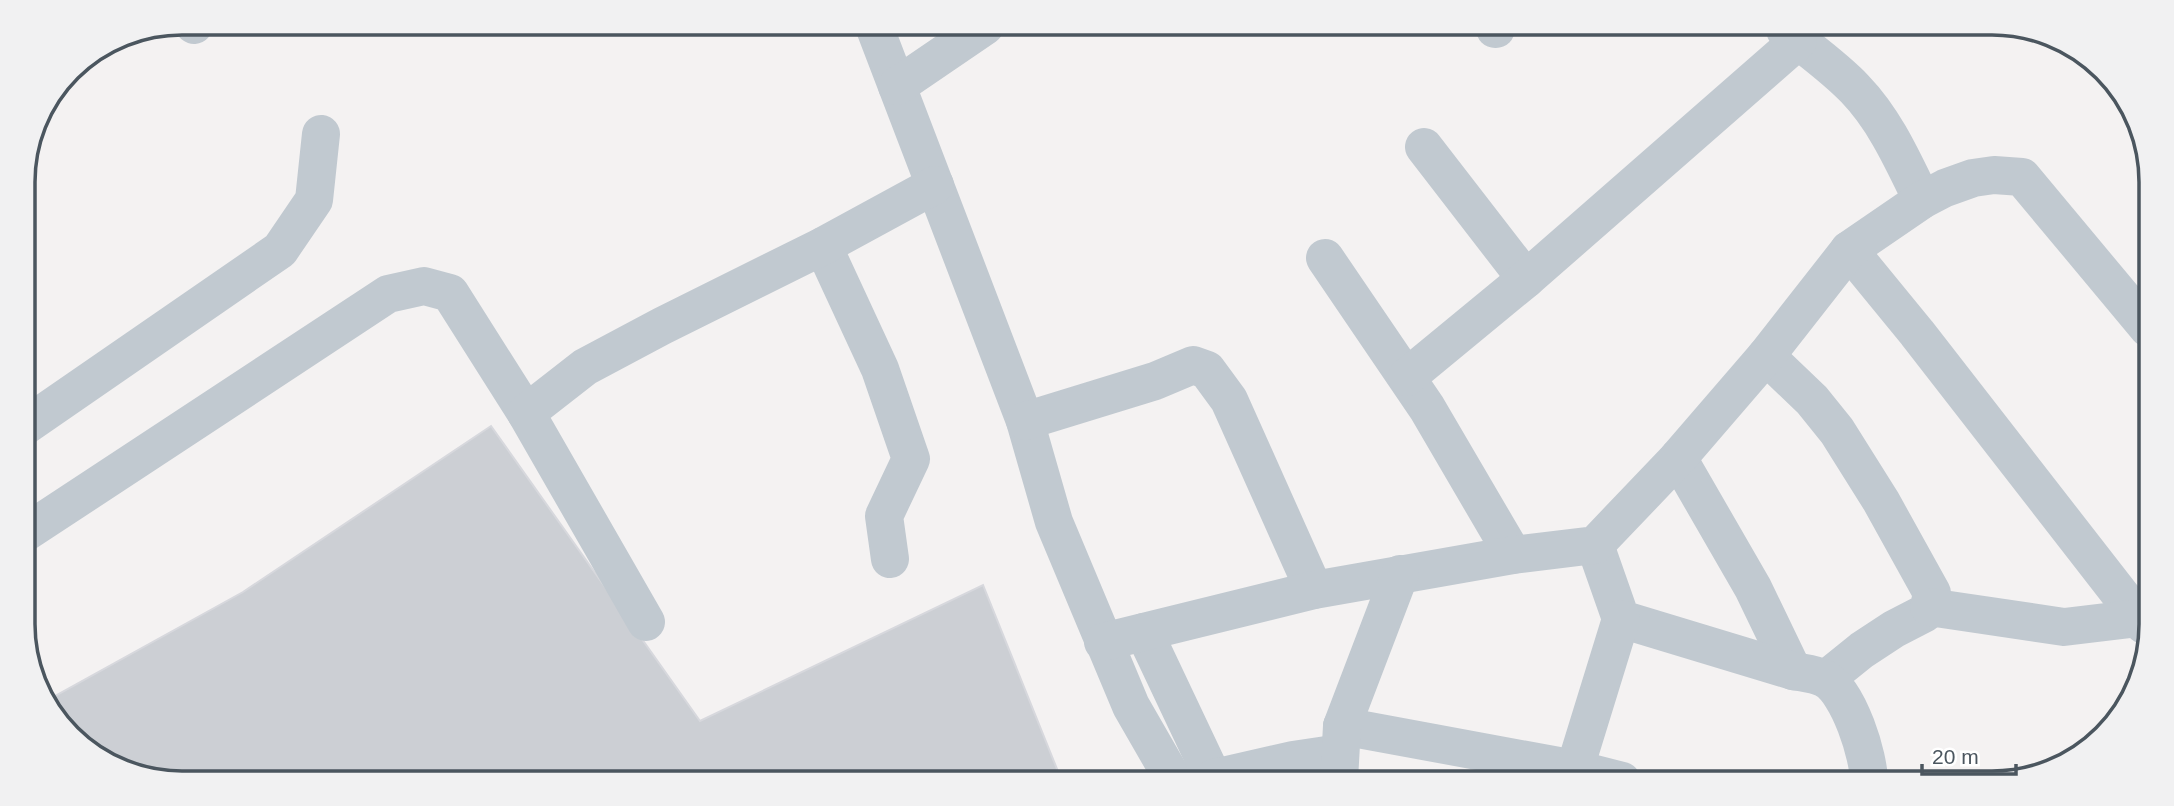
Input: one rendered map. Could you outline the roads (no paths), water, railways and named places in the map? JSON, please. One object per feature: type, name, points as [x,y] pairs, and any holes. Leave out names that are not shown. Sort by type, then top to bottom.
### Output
[{"type":"street","points":[[877,35],[1025,422],[1054,522],[1131,706],[1168,771]]},
{"type":"street","points":[[897,86],[972,35]]},
{"type":"street","points":[[1407,377],[1526,279],[1792,36],[1854,88],[1873,111],[1892,141],[1922,200]]},
{"type":"street","points":[[35,418],[279,250],[314,200],[321,134]]},
{"type":"street","points":[[1424,146],[1526,279]]},
{"type":"street","points":[[1103,642],[1314,590],[1513,555],[1595,545],[1678,458],[1766,356],[1849,250],[1922,200],[1973,178],[2006,174],[2022,177],[2135,290]]},
{"type":"street","points":[[526,413],[585,368],[935,185]]},
{"type":"street","points":[[822,246],[880,369],[911,459],[884,516],[890,559]]},
{"type":"street","points":[[1849,250],[1917,333],[2139,618]]},
{"type":"street","points":[[1325,258],[1407,377],[1476,488],[1513,555]]},
{"type":"street","points":[[35,526],[388,294],[424,286],[450,293],[526,413],[646,622]]},
{"type":"street","points":[[1766,356],[1812,400],[1861,467],[1932,593],[1925,613],[1862,650],[1810,675]]},
{"type":"street","points":[[1025,422],[1154,382],[1193,366],[1206,370],[1229,400],[1314,590]]},
{"type":"street","points":[[1678,458],[1753,589],[1810,675]]},
{"type":"street","points":[[1574,771],[1621,619],[1595,545]]},
{"type":"street","points":[[1340,753],[1400,574]]},
{"type":"street","points":[[1929,607],[2064,627],[2139,621]]},
{"type":"street","points":[[1621,619],[1810,675],[1842,696],[1864,746],[1869,771]]},
{"type":"street","points":[[1144,632],[1210,771]]},
{"type":"street","points":[[1247,771],[1340,753],[1531,771]]}]
